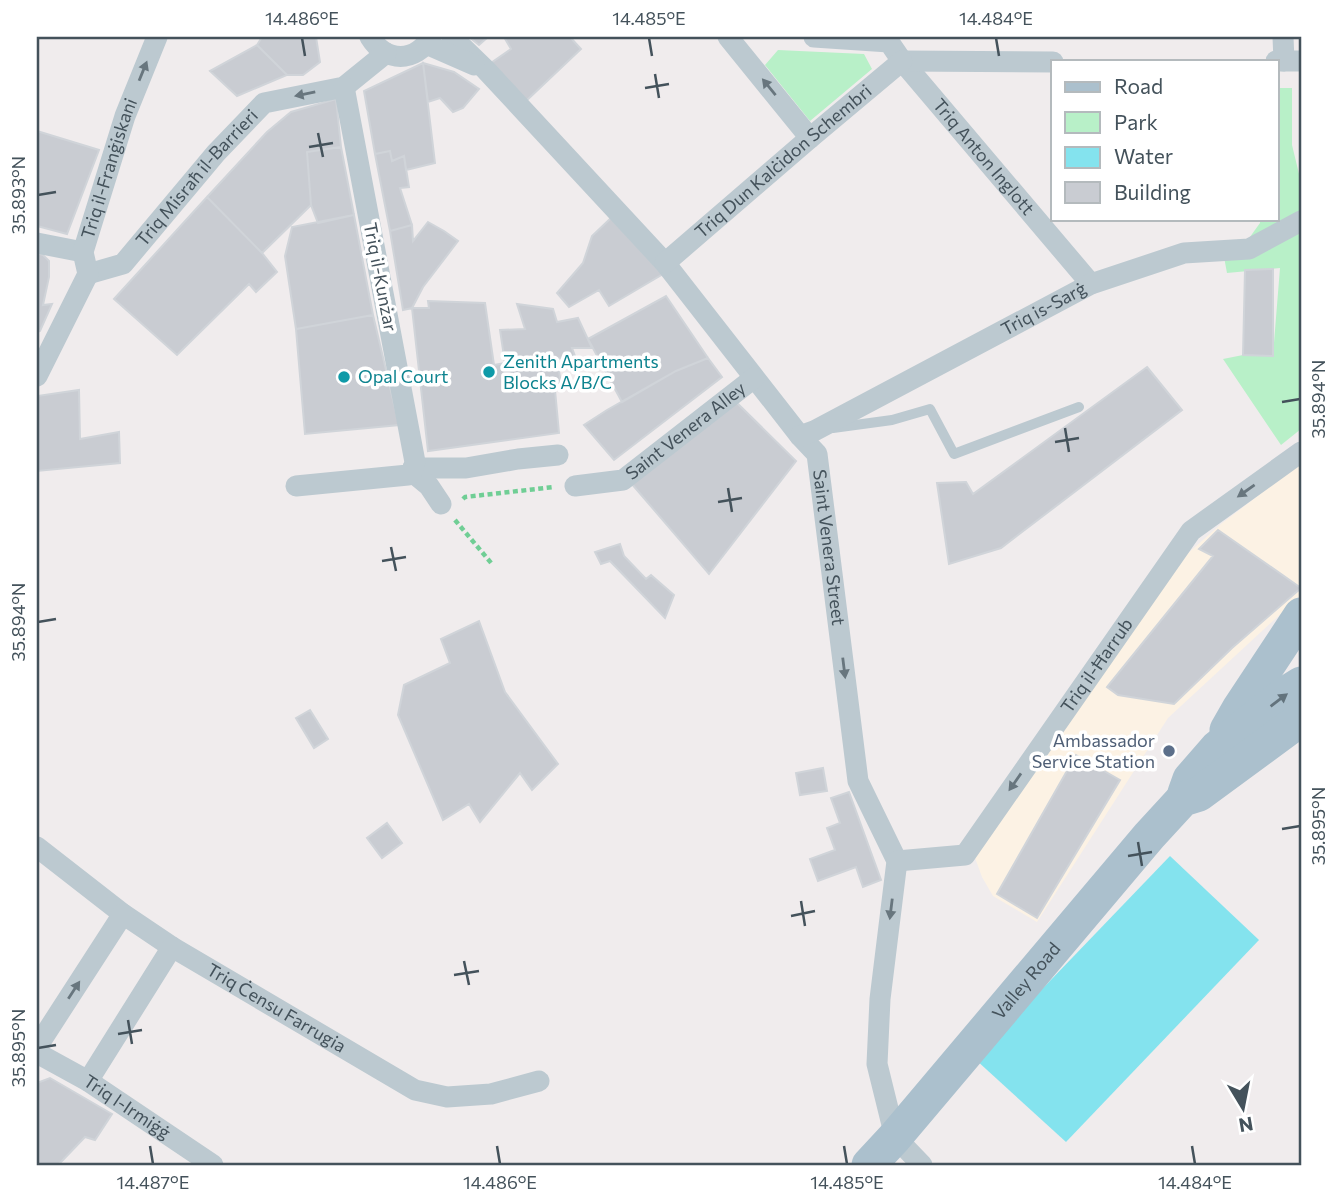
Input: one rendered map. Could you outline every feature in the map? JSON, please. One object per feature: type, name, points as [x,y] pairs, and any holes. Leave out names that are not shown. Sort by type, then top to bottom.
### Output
[{"type":"main road","points":[[1217,748],[1239,709],[1301,615]]},
{"type":"main road","name":"Valley Road","points":[[869,1165],[1182,800],[1190,779],[1217,748],[1301,684]]},
{"type":"main road","name":"Valley Road","points":[[1182,800],[1199,794],[1301,719]]},
{"type":"street","name":"Triq il-Franġiskani","points":[[88,274],[83,251],[125,116],[157,37]]},
{"type":"street","points":[[370,37],[377,47],[397,56],[418,52],[429,41]]},
{"type":"street","name":"Saint Venera Street","points":[[452,37],[486,70],[665,263],[754,378],[807,434],[817,454],[858,781],[897,861]]},
{"type":"street","points":[[728,37],[810,138]]},
{"type":"street","name":"Triq Anton Inglott","points":[[814,37],[889,42],[902,61],[1091,284]]},
{"type":"street","points":[[906,37],[902,61],[1051,62]]},
{"type":"street","points":[[1283,37],[1287,61]]},
{"type":"street","name":"Saint Venera Street","points":[[429,41],[486,70]]},
{"type":"street","name":"Triq Misraħ il-Barrieri","points":[[88,274],[123,264],[216,153],[264,103],[344,87],[386,53]]},
{"type":"street","name":"Triq Dun Kalċidon Schembri","points":[[665,263],[902,61]]},
{"type":"street","name":"Triq il-Kunżar","points":[[344,87],[415,456],[412,470]]},
{"type":"street","name":"Triq is-Sarġ","points":[[807,434],[1091,284],[1184,253],[1249,250],[1301,221]]},
{"type":"street","points":[[37,243],[83,251]]},
{"type":"street","points":[[37,376],[88,274]]},
{"type":"street","name":"Saint Venera Alley","points":[[575,486],[623,480],[754,378]]},
{"type":"street","name":"Triq il-Ħarrub","points":[[897,861],[965,855],[1191,531],[1301,452]]},
{"type":"street","points":[[296,486],[408,475],[412,470],[466,468],[558,455]]},
{"type":"street","points":[[412,470],[429,486],[445,509]]},
{"type":"street","name":"Triq Ċensu Farrugia","points":[[37,847],[123,914],[172,947],[415,1090],[447,1097],[491,1094],[539,1081]]},
{"type":"street","points":[[897,861],[880,999],[877,1064],[895,1137],[922,1165]]},
{"type":"street","points":[[37,1047],[123,914]]},
{"type":"street","points":[[88,1082],[172,947]]},
{"type":"street","name":"Triq l-Irmiġġ","points":[[37,1053],[88,1082],[213,1165]]},
{"type":"lane","points":[[807,434],[891,420],[930,409],[954,454],[1079,407]]},
{"type":"path","points":[[492,564],[445,509],[465,496],[575,486]]},
{"type":"shaded area","points":[[1301,463],[1301,595],[1168,718],[1037,922],[993,896],[974,855],[1186,555],[1221,524]]},
{"type":"green space","points":[[778,50],[864,54],[872,69],[810,121],[765,65]]},
{"type":"green space","points":[[1278,88],[1292,88],[1292,145],[1301,182],[1301,429],[1281,445],[1223,359],[1243,355],[1273,355],[1280,268],[1227,273],[1224,257],[1237,255],[1260,220],[1278,220]]},
{"type":"water","points":[[1170,856],[1259,940],[1066,1142],[975,1059]]},
{"type":"building","points":[[262,37],[316,37],[320,62],[303,75],[287,75],[257,45]]},
{"type":"building","points":[[469,37],[488,37],[479,45]]},
{"type":"building","points":[[504,37],[570,37],[581,49],[526,101],[491,63],[511,49]]},
{"type":"building","points":[[257,45],[287,75],[237,96],[210,71]]},
{"type":"building","points":[[423,63],[435,163],[406,170],[404,156],[392,161],[390,151],[375,154],[364,91]]},
{"type":"building","points":[[423,63],[454,72],[479,89],[463,108],[453,112],[440,98],[428,102]]},
{"type":"building","points":[[336,99],[341,147],[307,152],[311,205],[262,253],[207,197],[267,132],[291,112]]},
{"type":"building","points":[[37,131],[99,150],[67,234],[37,226]]},
{"type":"building","points":[[341,147],[354,215],[318,223],[311,205],[307,152]]},
{"type":"building","points":[[390,151],[392,161],[404,156],[409,187],[400,188],[412,225],[390,231],[375,154]]},
{"type":"building","points":[[207,197],[277,272],[256,292],[249,284],[177,355],[114,299]]},
{"type":"building","points":[[354,215],[373,315],[296,329],[285,256],[292,227]]},
{"type":"building","points":[[611,218],[663,274],[609,306],[599,290],[569,307],[557,293],[583,263],[592,236]]},
{"type":"building","points":[[428,222],[458,241],[423,287],[412,308],[403,310],[390,231],[412,225],[413,241]]},
{"type":"building","points":[[37,253],[49,261],[49,277],[43,305],[52,304],[40,331],[37,332]]},
{"type":"building","points":[[1273,269],[1273,356],[1243,355],[1245,270]]},
{"type":"building","points":[[666,296],[708,358],[676,371],[622,402],[588,339]]},
{"type":"building","name":"Zenith Apartments Blocks A/B/C","points":[[428,301],[485,303],[494,365],[505,363],[500,330],[525,329],[517,304],[553,309],[557,322],[578,318],[592,348],[572,348],[575,356],[557,359],[562,389],[555,390],[559,433],[428,451],[412,308],[429,308]]},
{"type":"building","name":"Opal Court","points":[[373,315],[399,425],[305,434],[296,329]]},
{"type":"building","points":[[708,358],[722,377],[614,460],[584,425],[676,371]]},
{"type":"building","points":[[1147,367],[1182,410],[1001,548],[949,564],[937,483],[966,482],[973,494]]},
{"type":"building","points":[[79,390],[80,439],[119,432],[120,463],[37,471],[37,396]]},
{"type":"building","points":[[733,399],[796,461],[709,574],[631,483]]},
{"type":"building","points":[[1218,530],[1301,588],[1232,648],[1174,704],[1118,695],[1107,687],[1213,556],[1199,549]]},
{"type":"building","points":[[620,544],[624,556],[646,579],[651,575],[674,595],[665,618],[610,561],[601,564],[595,552]]},
{"type":"building","points":[[479,621],[505,692],[558,764],[532,790],[520,773],[480,822],[469,804],[443,820],[398,715],[404,685],[450,663],[441,639]]},
{"type":"building","points":[[310,710],[328,739],[314,748],[296,718]]},
{"type":"building","points":[[1076,755],[1120,780],[1037,918],[997,894]]},
{"type":"building","points":[[823,768],[827,791],[800,795],[796,773]]},
{"type":"building","points":[[849,792],[881,880],[863,887],[856,867],[818,881],[810,859],[835,850],[827,828],[840,823],[831,798]]},
{"type":"building","points":[[387,823],[402,843],[382,858],[367,838]]},
{"type":"building","points":[[50,1078],[112,1114],[95,1140],[85,1137],[61,1165],[37,1165],[37,1083]]},
{"type":"place","name":"Zenith Apartments Blocks A/B/C","points":[[489,372]]},
{"type":"place","name":"Opal Court","points":[[344,377]]},
{"type":"place","name":"Ambassador Service Station","points":[[1169,751]]}]
